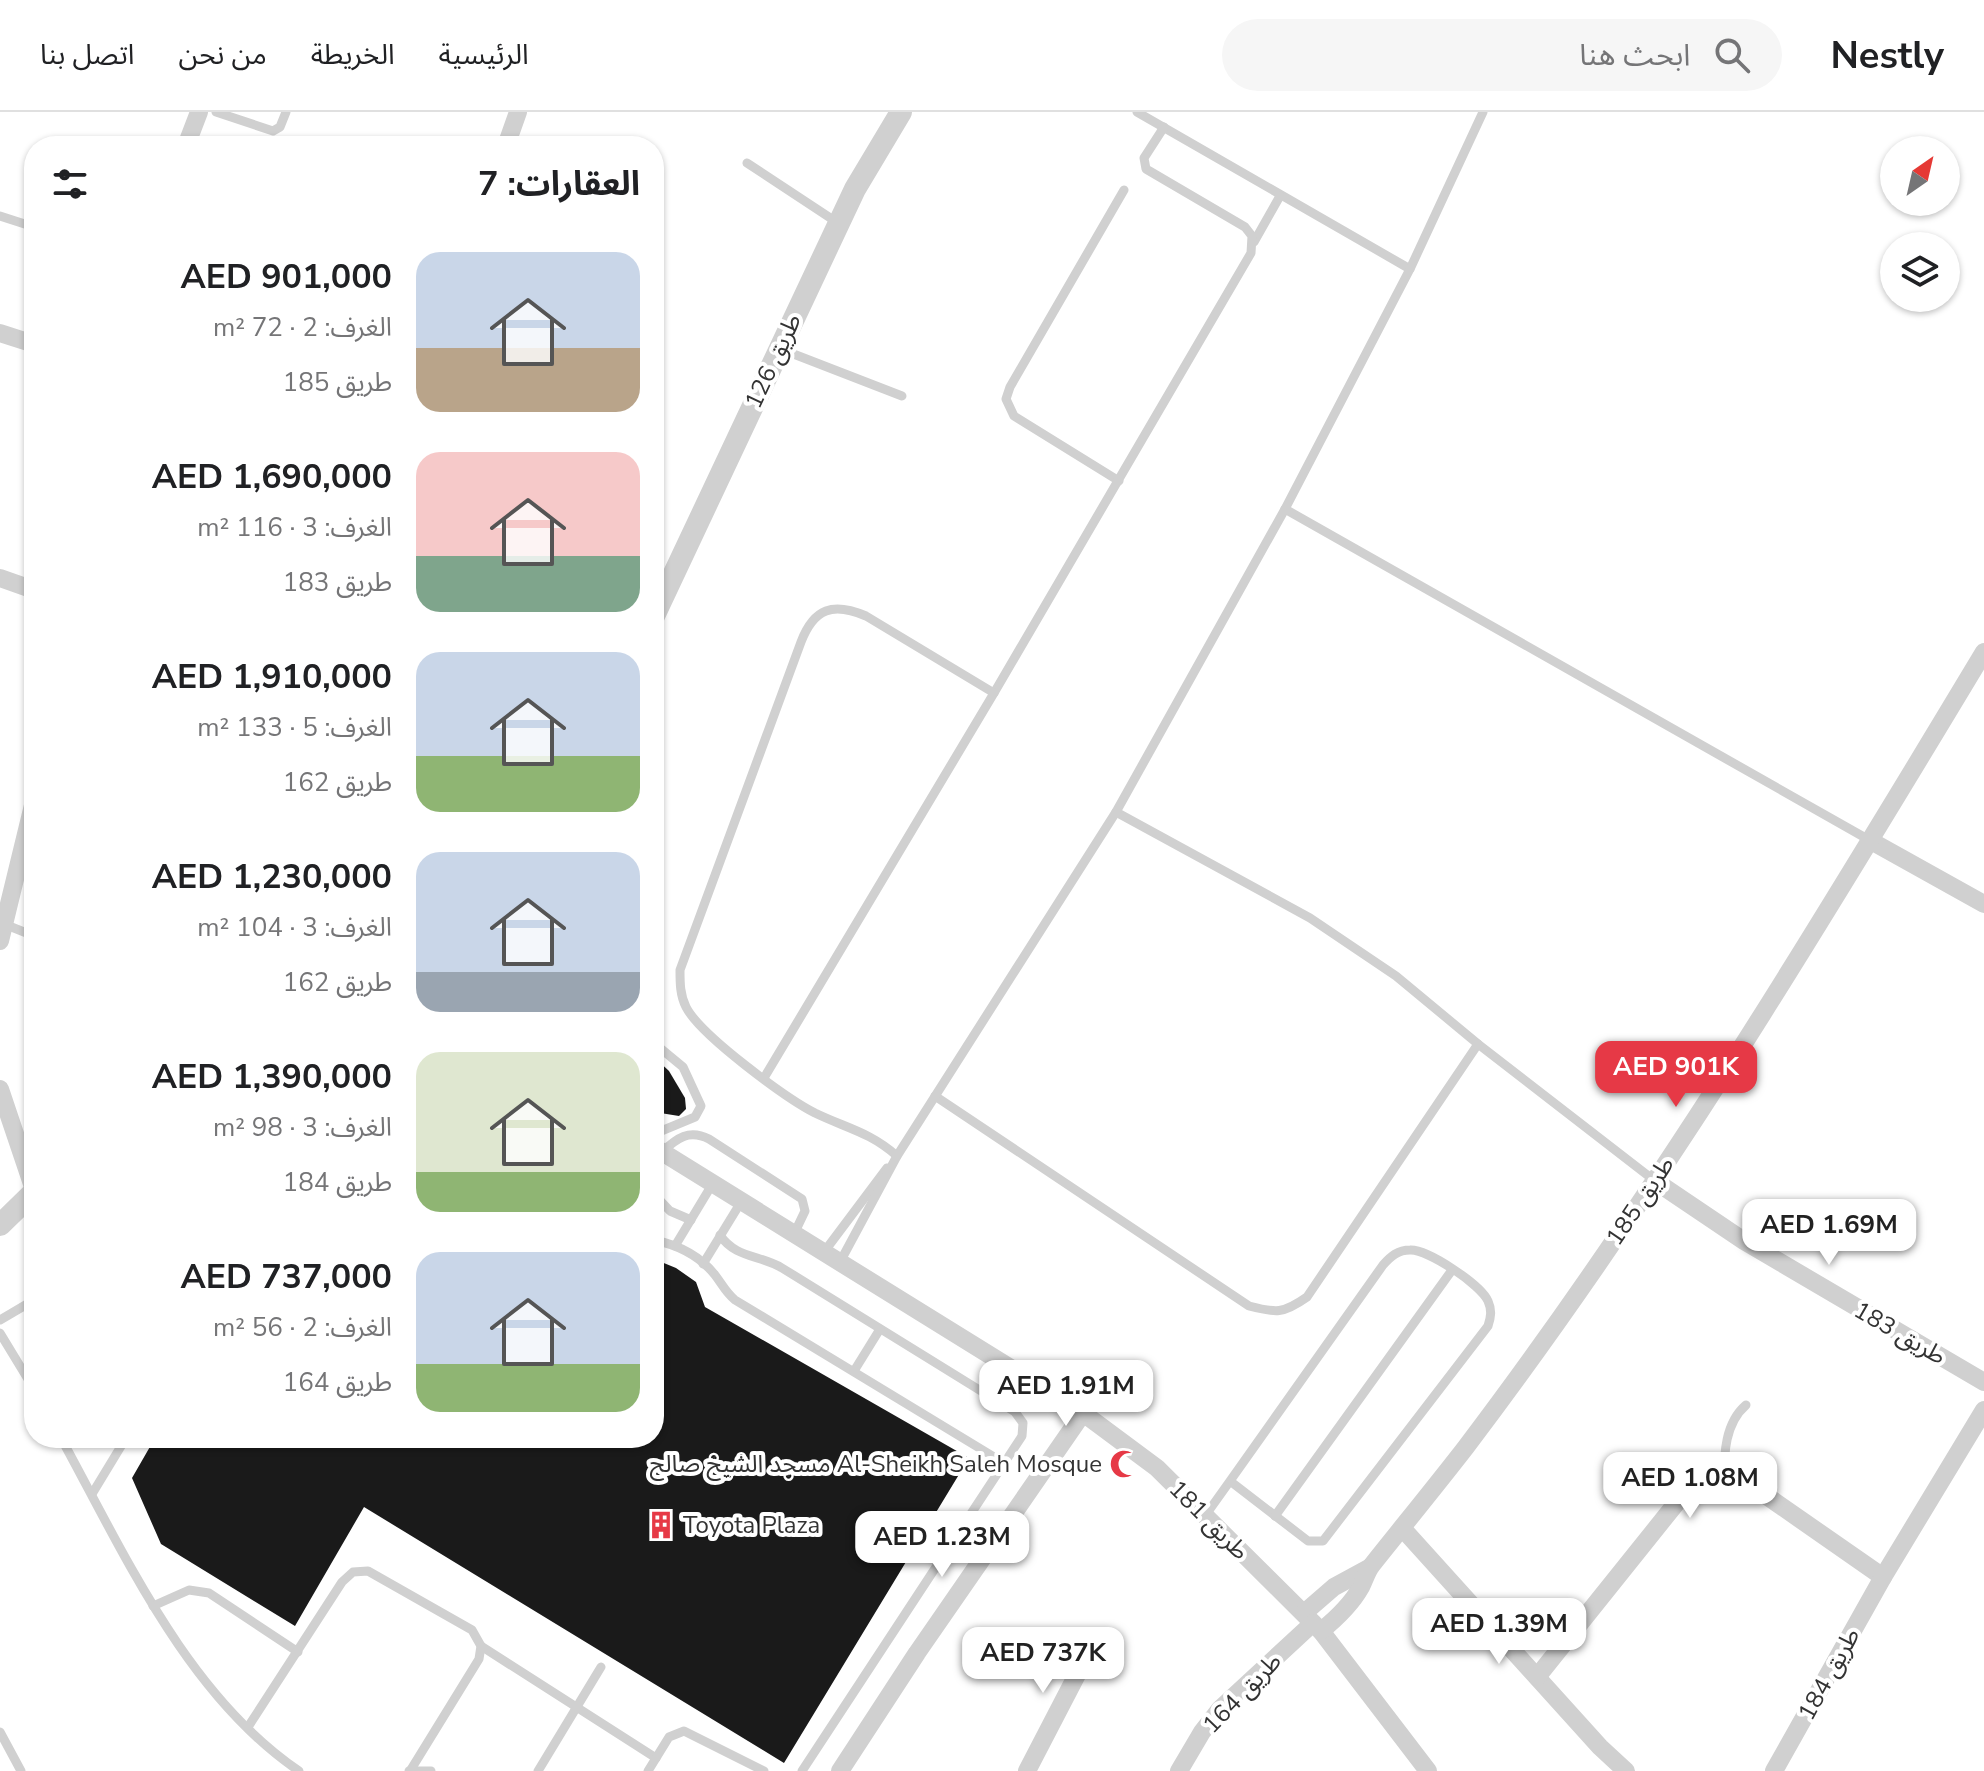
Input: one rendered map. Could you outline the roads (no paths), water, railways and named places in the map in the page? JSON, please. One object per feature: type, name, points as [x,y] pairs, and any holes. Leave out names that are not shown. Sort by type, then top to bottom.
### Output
[{"type":"street","points":[[190,136],[199,112]]},
{"type":"street","points":[[510,136],[518,112]]},
{"type":"street","name":"طريق 126","points":[[664,594],[838,223],[901,112]]},
{"type":"street","points":[[0,333],[24,341]]},
{"type":"street","points":[[0,578],[24,586]]},
{"type":"street","name":"طريق 185","points":[[1313,1622],[1350,1604],[1369,1568],[1403,1529],[1541,1348],[1655,1181],[1871,841],[1984,652]]},
{"type":"street","points":[[1871,841],[1984,904]]},
{"type":"street","points":[[2,932],[24,844]]},
{"type":"street","points":[[0,1089],[24,1161]]},
{"type":"street","name":"طريق 181","points":[[664,1153],[1083,1413],[1157,1468],[1313,1622],[1428,1771]]},
{"type":"street","name":"طريق 183","points":[[1655,1181],[1744,1241],[1984,1382]]},
{"type":"street","points":[[0,1225],[24,1201]]},
{"type":"street","name":"طريق 184","points":[[1774,1771],[1883,1577],[1984,1410]]},
{"type":"street","points":[[840,1771],[1083,1413]]},
{"type":"street","points":[[1537,1677],[1686,1491],[1706,1481],[1724,1479],[1748,1483],[1883,1577]]},
{"type":"street","points":[[1403,1529],[1600,1747],[1626,1771]]},
{"type":"street","name":"طريق 185","points":[[1313,1622],[1334,1587],[1369,1568]]},
{"type":"street","name":"طريق 164","points":[[1179,1771],[1220,1709],[1313,1622]]},
{"type":"street","points":[[1027,1771],[1096,1638]]},
{"type":"lane","points":[[216,112],[273,131],[280,127],[286,112]]},
{"type":"lane","points":[[1137,112],[1410,269]]},
{"type":"lane","points":[[840,1262],[897,1156],[1116,812],[1285,509],[1410,269],[1483,112]]},
{"type":"lane","points":[[1164,127],[1144,158],[1146,169],[1245,227],[1254,242]]},
{"type":"lane","points":[[747,163],[838,223]]},
{"type":"lane","points":[[1119,481],[1014,416],[1006,399],[1010,387],[1124,190]]},
{"type":"lane","points":[[764,1078],[1119,481],[1251,253],[1280,196]]},
{"type":"lane","points":[[0,216],[24,224]]},
{"type":"lane","points":[[778,348],[902,396]]},
{"type":"lane","points":[[1285,509],[1871,841]]},
{"type":"lane","points":[[897,1156],[865,1133],[800,1104],[709,1035],[685,1005],[680,988],[680,970],[807,627],[818,614],[834,608],[851,609],[994,693]]},
{"type":"lane","points":[[1116,812],[1310,918],[1396,976],[1478,1044],[1655,1181]]},
{"type":"lane","points":[[2,932],[24,935]]},
{"type":"lane","points":[[935,1096],[1249,1306],[1271,1312],[1288,1310],[1307,1297],[1478,1044]]},
{"type":"lane","points":[[664,1051],[683,1067],[701,1106],[695,1117],[664,1130]]},
{"type":"lane","points":[[664,1146],[682,1136],[700,1135],[802,1199],[805,1211],[794,1234]]},
{"type":"lane","points":[[823,1252],[897,1156]]},
{"type":"lane","points":[[675,1246],[713,1183]]},
{"type":"lane","points":[[703,1264],[741,1202]]},
{"type":"lane","points":[[664,1203],[677,1215],[691,1220]]},
{"type":"lane","points":[[720,1235],[739,1253],[773,1263],[1020,1417],[1023,1430],[1022,1436],[802,1771]]},
{"type":"lane","points":[[664,1243],[675,1246],[703,1264],[735,1300],[1004,1463]]},
{"type":"lane","points":[[1205,1516],[1230,1481],[1390,1257],[1398,1252],[1418,1250],[1452,1270],[1485,1296],[1491,1311],[1488,1326],[1328,1538],[1318,1543],[1308,1541],[1230,1481]]},
{"type":"lane","points":[[1275,1516],[1452,1270]]},
{"type":"lane","points":[[0,1320],[24,1306]]},
{"type":"lane","points":[[854,1371],[880,1329]]},
{"type":"lane","points":[[0,1333],[24,1373]]},
{"type":"lane","points":[[1724,1479],[1729,1435],[1737,1413],[1746,1405]]},
{"type":"lane","points":[[67,1448],[165,1629],[198,1672],[248,1727],[299,1771]]},
{"type":"lane","points":[[92,1494],[120,1448]]},
{"type":"lane","points":[[966,1521],[995,1539]]},
{"type":"lane","points":[[248,1727],[342,1582],[360,1570],[375,1573],[472,1630],[481,1646],[656,1758]]},
{"type":"lane","points":[[153,1606],[189,1590],[209,1593],[298,1652]]},
{"type":"lane","points":[[409,1771],[479,1659],[481,1646]]},
{"type":"lane","points":[[538,1771],[601,1667]]},
{"type":"lane","points":[[648,1771],[669,1737],[684,1731],[764,1771]]},
{"type":"lane","points":[[0,1732],[21,1771]]},
{"type":"lane","points":[[409,1771],[431,1771]]},
{"type":"place","name":"مسجد الشيخ صالح Al-Sheikh Saleh Mosque","points":[[1124,1464]]},
{"type":"place","name":"Toyota Plaza","points":[[661,1525]]}]
